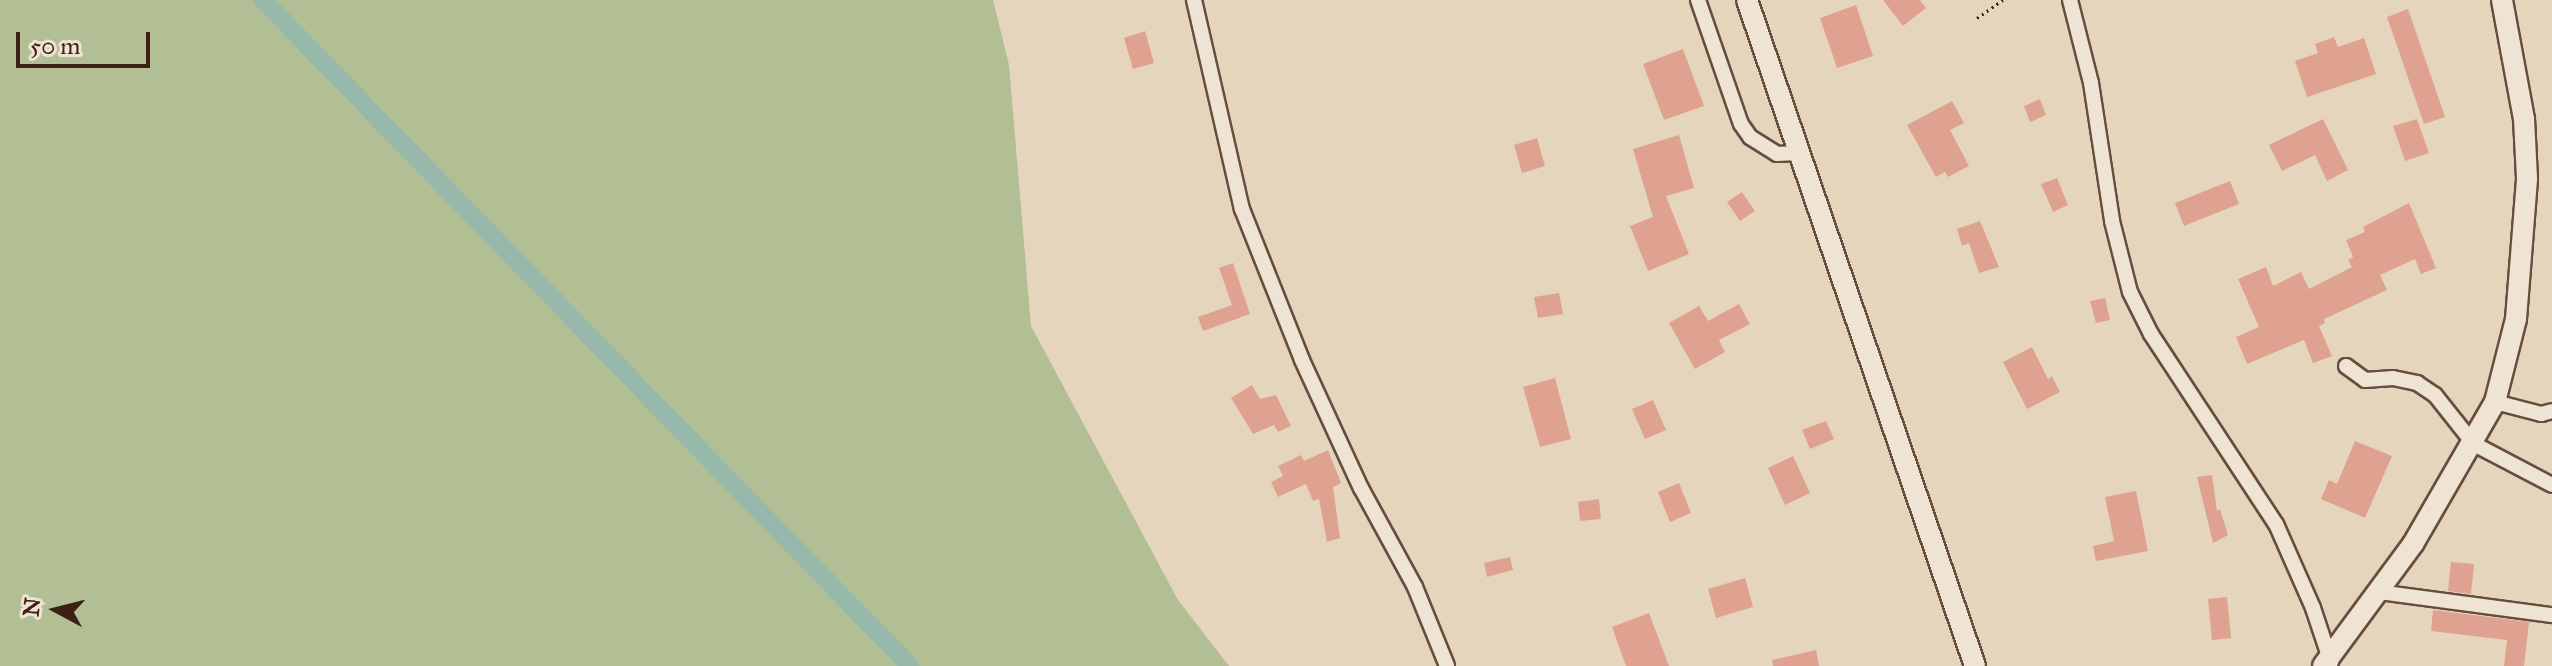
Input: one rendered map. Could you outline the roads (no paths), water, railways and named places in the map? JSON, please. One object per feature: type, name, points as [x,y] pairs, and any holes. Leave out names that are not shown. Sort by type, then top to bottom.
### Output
[{"type":"main road","points":[[1747,0],[1975,666]]},
{"type":"main road","points":[[2328,663],[2413,544],[2474,444],[2495,402],[2516,319],[2527,178],[2524,119],[2502,0]]},
{"type":"street","points":[[1194,0],[1242,209],[1302,360],[1361,488],[1415,587],[1447,666]]},
{"type":"street","points":[[1698,0],[1741,124],[1750,137],[1777,154],[1797,153]]},
{"type":"street","points":[[2070,0],[2091,83],[2112,221],[2130,292],[2151,334],[2276,524],[2313,608],[2328,663]]},
{"type":"street","points":[[2346,366],[2365,380],[2393,378],[2417,383],[2435,395],[2474,444],[2552,485]]},
{"type":"street","points":[[2495,402],[2541,414],[2552,411]]},
{"type":"street","points":[[2379,592],[2552,615]]},
{"type":"waterway","points":[[263,0],[910,666]]}]
